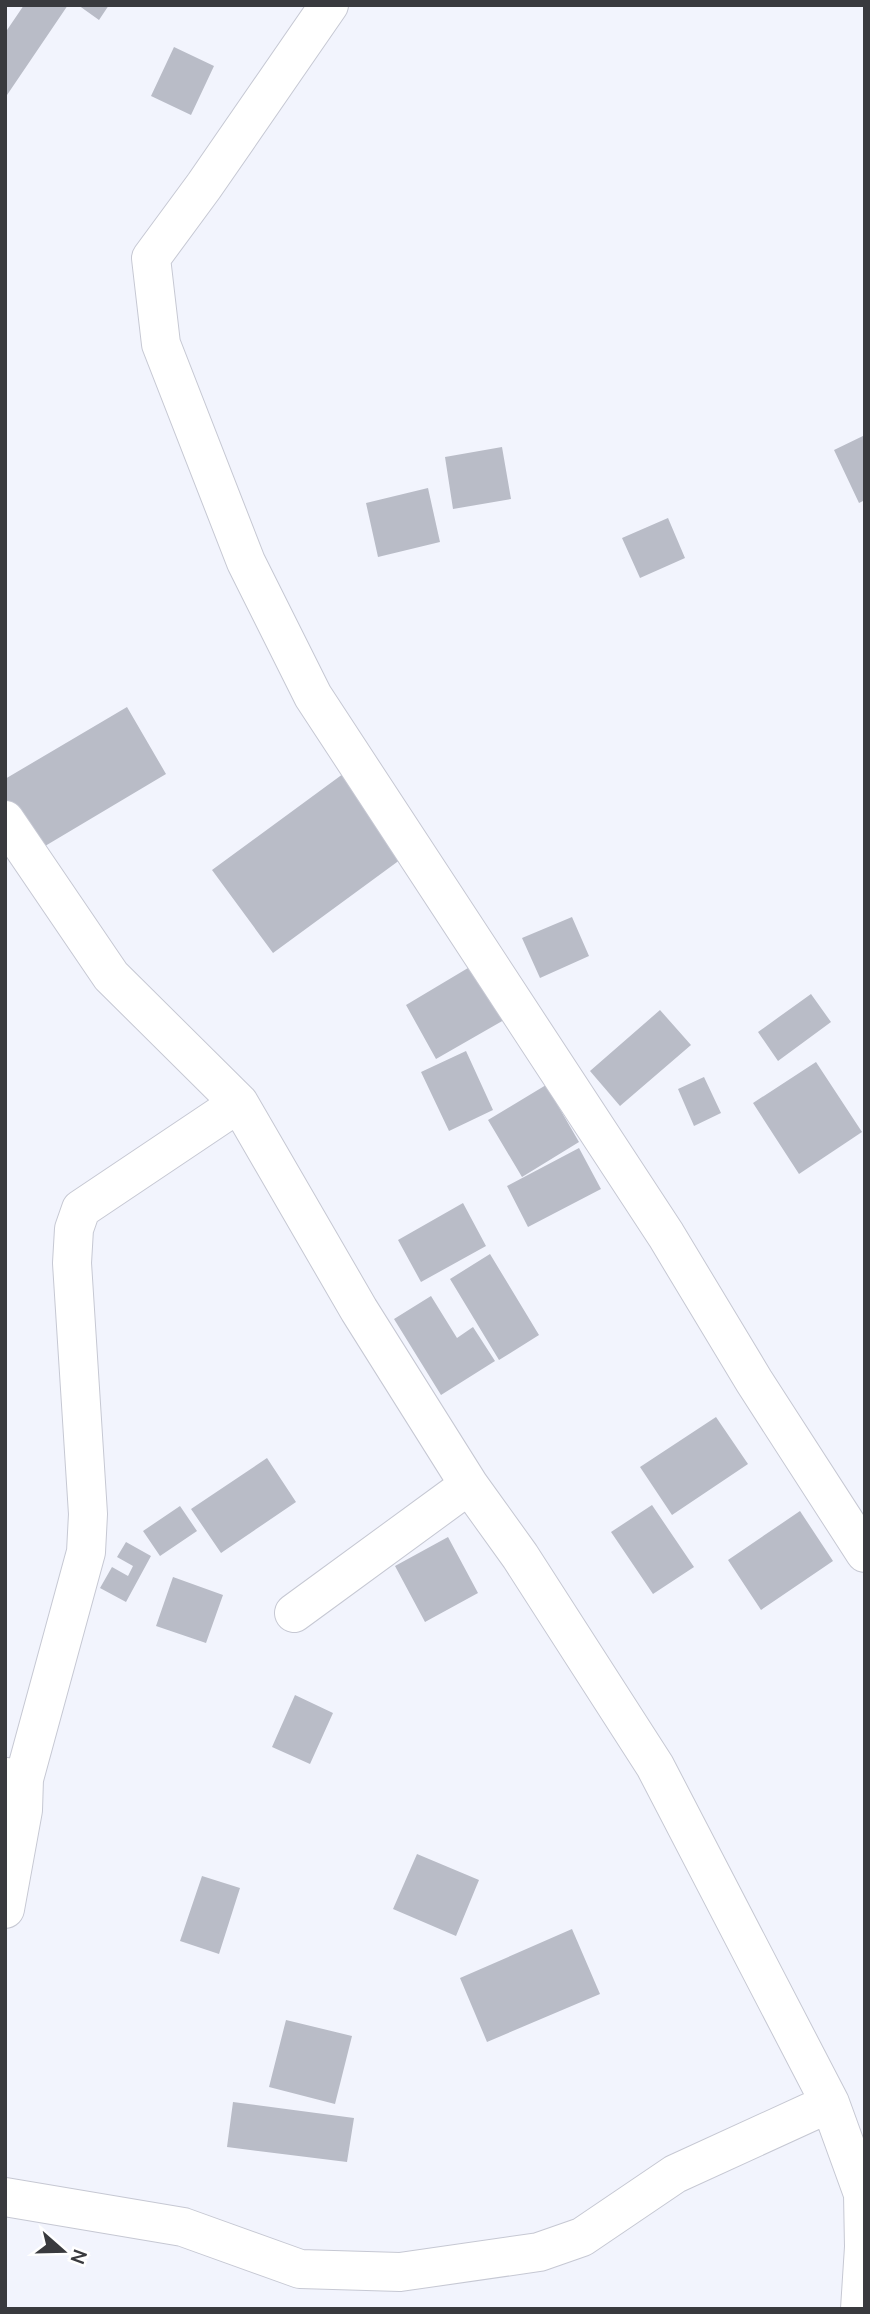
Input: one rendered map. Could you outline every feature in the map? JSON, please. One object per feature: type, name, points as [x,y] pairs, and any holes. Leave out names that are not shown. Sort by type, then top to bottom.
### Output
[{"type":"street","points":[[328,5],[204,186],[151,258],[161,344],[246,562],[313,696],[651,1212],[754,1381],[865,1553]]},
{"type":"street","points":[[5,820],[111,976],[239,1103],[359,1310],[470,1485],[520,1556],[655,1766],[830,2103],[864,2194],[860,2309]]},
{"type":"street","points":[[5,1909],[23,1810],[14,1778],[86,1552],[88,1514],[72,1263],[74,1229],[81,1209],[239,1103]]},
{"type":"street","points":[[294,1614],[470,1485]]},
{"type":"street","points":[[5,2197],[183,2227],[300,2269],[400,2272],[539,2252],[582,2237],[675,2174],[830,2103]]},
{"type":"building","points":[[24,5],[68,5],[5,98],[5,33]]},
{"type":"building","points":[[78,5],[109,5],[99,20]]},
{"type":"building","points":[[174,47],[214,66],[191,115],[151,96]]},
{"type":"building","points":[[865,435],[865,500],[859,503],[834,450]]},
{"type":"building","points":[[502,447],[511,499],[453,509],[445,457]]},
{"type":"building","points":[[428,488],[440,542],[378,557],[366,503]]},
{"type":"building","points":[[668,518],[685,558],[640,578],[622,538]]},
{"type":"building","points":[[127,707],[166,774],[30,855],[5,813],[5,779]]},
{"type":"building","points":[[347,771],[408,854],[273,953],[212,870]]},
{"type":"building","points":[[572,917],[589,956],[540,978],[522,938]]},
{"type":"building","points":[[473,965],[504,1020],[436,1059],[406,1005]]},
{"type":"building","points":[[811,994],[831,1022],[778,1061],[758,1032]]},
{"type":"building","points":[[660,1010],[691,1045],[620,1106],[590,1071]]},
{"type":"building","points":[[466,1051],[493,1110],[449,1131],[421,1072]]},
{"type":"building","points":[[816,1062],[862,1132],[799,1174],[753,1103]]},
{"type":"building","points":[[704,1077],[721,1113],[694,1126],[678,1089]]},
{"type":"building","points":[[546,1085],[579,1142],[522,1177],[488,1120]]},
{"type":"building","points":[[579,1148],[601,1189],[528,1227],[507,1186]]},
{"type":"building","points":[[463,1203],[486,1246],[421,1282],[398,1240]]},
{"type":"building","points":[[490,1254],[539,1335],[499,1360],[450,1279]]},
{"type":"building","points":[[431,1296],[457,1338],[473,1327],[495,1361],[441,1395],[394,1319]]},
{"type":"building","points":[[716,1417],[748,1464],[672,1515],[640,1467]]},
{"type":"building","points":[[267,1458],[296,1502],[221,1553],[191,1509]]},
{"type":"building","points":[[652,1505],[694,1567],[653,1594],[611,1532]]},
{"type":"building","points":[[180,1506],[197,1531],[160,1556],[143,1531]]},
{"type":"building","points":[[800,1511],[833,1561],[761,1610],[728,1560]]},
{"type":"building","points":[[448,1537],[478,1593],[425,1622],[395,1566]]},
{"type":"building","points":[[126,1542],[151,1556],[126,1602],[100,1588],[112,1567],[128,1576],[133,1566],[117,1557]]},
{"type":"building","points":[[173,1577],[223,1595],[206,1643],[156,1626]]},
{"type":"building","points":[[295,1695],[333,1713],[310,1764],[272,1747]]},
{"type":"building","points":[[417,1854],[479,1880],[456,1936],[393,1909]]},
{"type":"building","points":[[202,1876],[240,1888],[219,1954],[180,1941]]},
{"type":"building","points":[[572,1929],[600,1994],[487,2042],[460,1978]]},
{"type":"building","points":[[286,2020],[352,2036],[335,2104],[269,2087]]},
{"type":"building","points":[[233,2102],[354,2118],[347,2162],[227,2147]]}]
